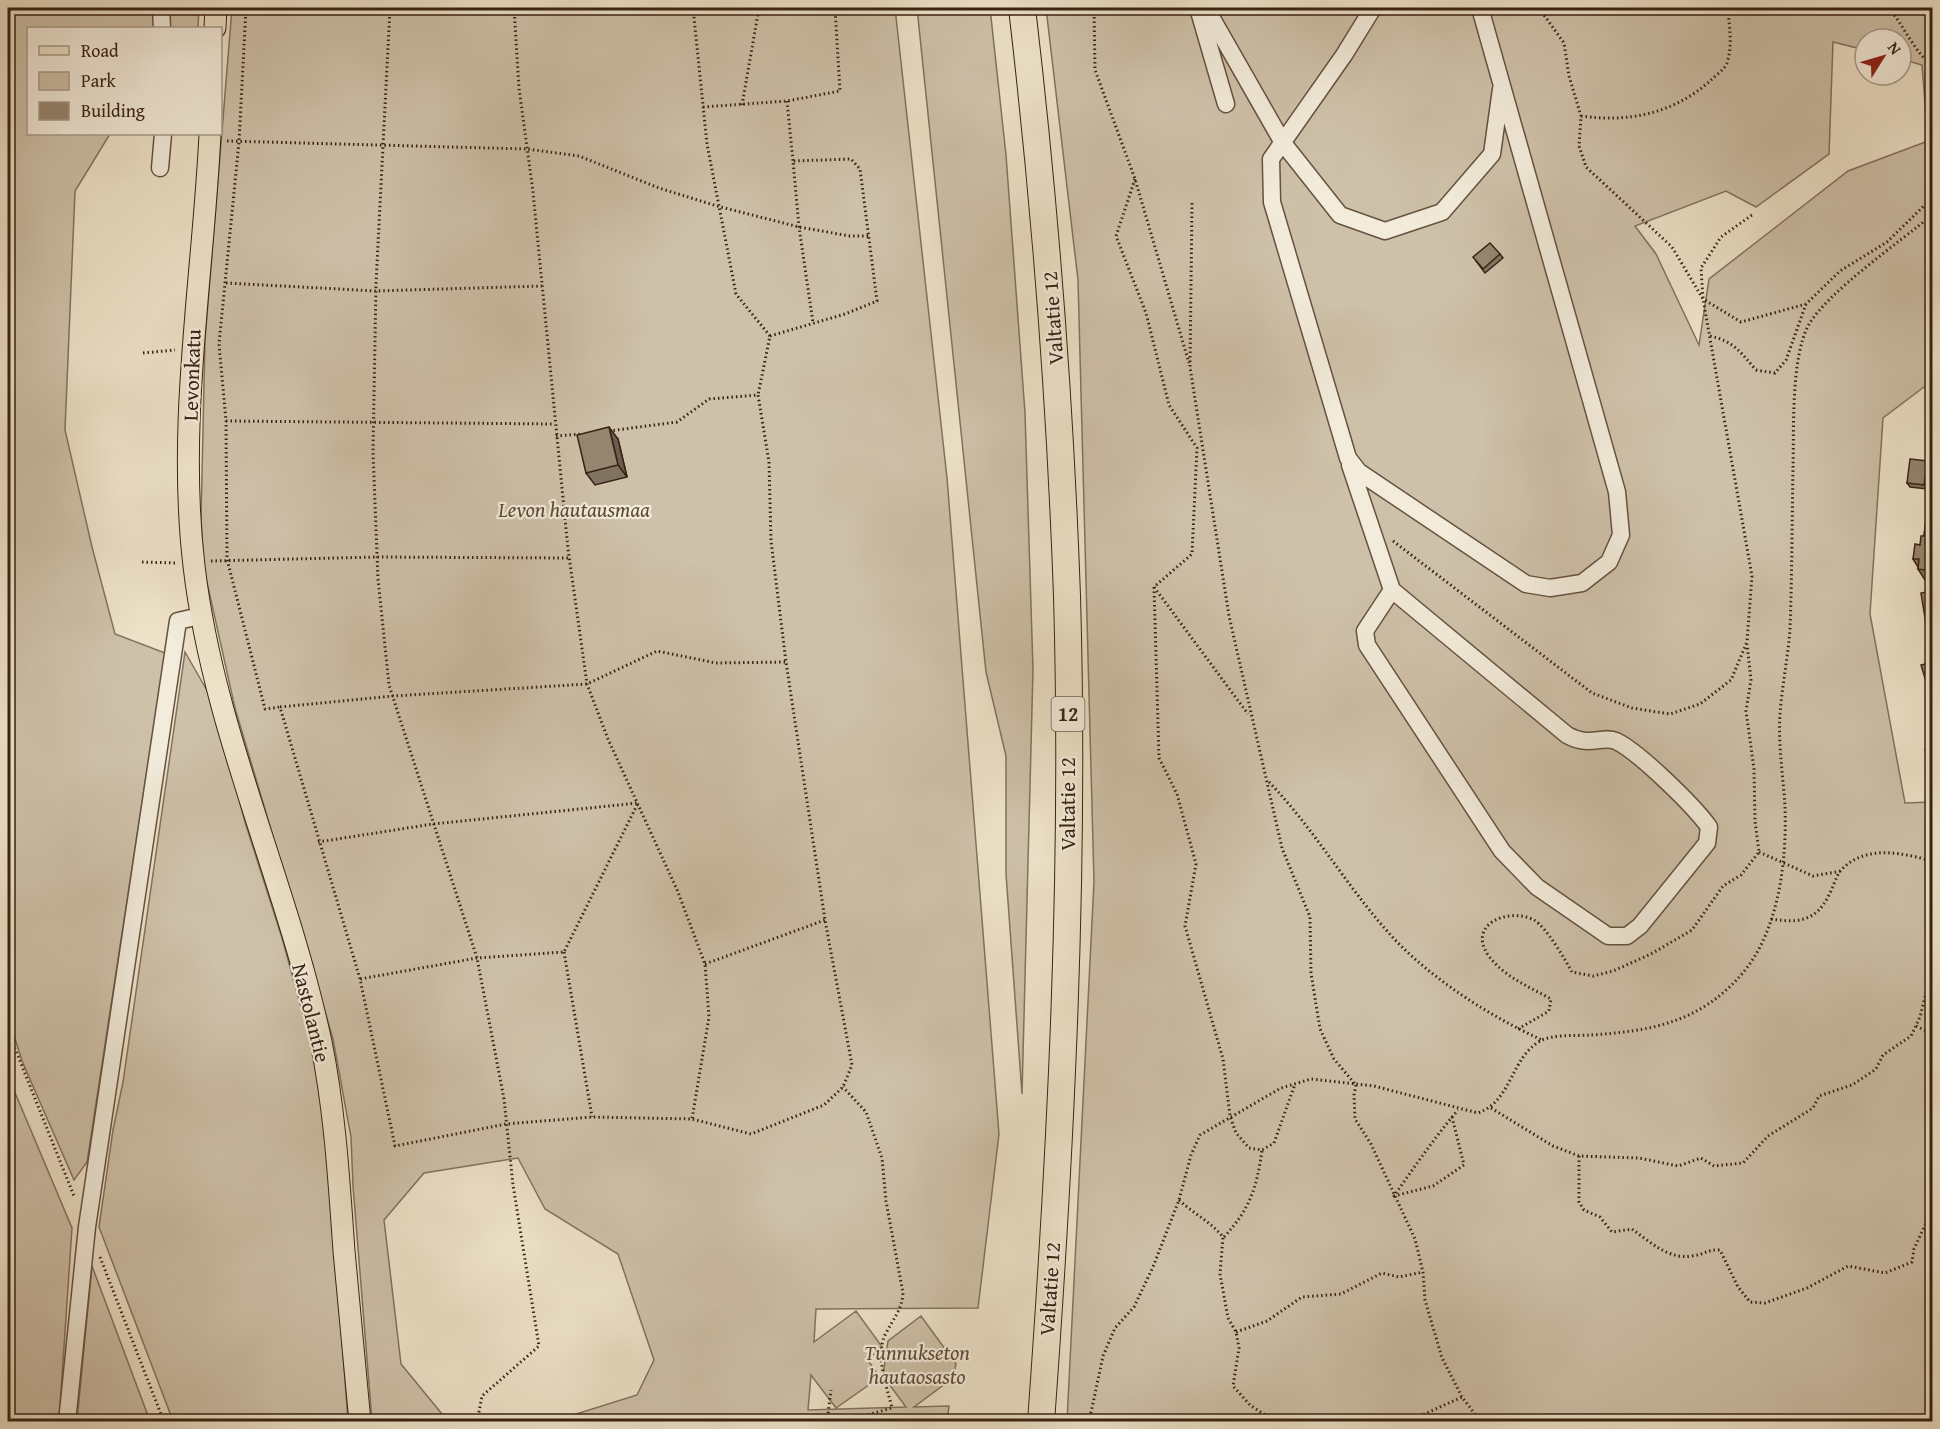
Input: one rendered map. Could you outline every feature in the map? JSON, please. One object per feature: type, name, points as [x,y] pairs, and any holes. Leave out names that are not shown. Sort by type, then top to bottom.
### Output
[{"type":"highway","name":"Valtatie 12","points":[[1022,8],[1051,282],[1067,600],[1068,919],[1052,1281],[1041,1422]]},
{"type":"main road","points":[[215,27],[216,8]]},
{"type":"main road","name":"Levonkatu","points":[[200,616],[190,515],[191,348],[210,137]]},
{"type":"main road","name":"Nastolantie","points":[[200,616],[254,815],[321,1041],[337,1139],[360,1422]]},
{"type":"lane","points":[[161,8],[162,27]]},
{"type":"lane","points":[[1198,8],[1226,104]]},
{"type":"lane","points":[[1206,8],[1283,143],[1340,215],[1386,231],[1442,212],[1492,154],[1502,82]]},
{"type":"lane","points":[[1373,8],[1344,56],[1271,159],[1272,202],[1348,458],[1392,590],[1567,735],[1581,743],[1614,740],[1629,749],[1698,811],[1709,827],[1707,843],[1640,926],[1627,936],[1608,936],[1537,887],[1502,851],[1367,645],[1365,631],[1392,590]]},
{"type":"lane","points":[[1348,458],[1359,472],[1526,584],[1550,588],[1582,582],[1609,562],[1621,535],[1617,492],[1480,8]]},
{"type":"lane","points":[[160,168],[163,135]]},
{"type":"lane","points":[[67,1422],[87,1227],[178,621],[200,616]]},
{"type":"path","points":[[246,8],[239,142],[219,344],[226,421],[227,559],[265,709],[393,696],[587,684],[657,651],[716,663],[786,662]]},
{"type":"path","points":[[390,8],[376,291],[374,421],[377,557],[389,685],[477,958],[506,1125],[513,1185],[539,1346],[482,1396],[477,1422]]},
{"type":"path","points":[[514,8],[519,88],[542,286],[554,424],[569,558],[587,684],[608,739],[678,892],[705,964],[709,1017],[692,1119]]},
{"type":"path","points":[[693,8],[703,107],[717,206],[736,294],[770,336]]},
{"type":"path","points":[[742,105],[759,8]]},
{"type":"path","points":[[703,107],[787,101],[840,91],[835,8]]},
{"type":"path","points":[[1094,8],[1095,70],[1135,179],[1190,367],[1229,616],[1250,717],[1268,781],[1282,848],[1310,917],[1311,973],[1320,1029],[1334,1059],[1356,1085]]},
{"type":"path","points":[[1539,8],[1564,43],[1569,76],[1581,116],[1579,146],[1586,167],[1672,247],[1703,299],[1741,322],[1806,304]]},
{"type":"path","points":[[1581,116],[1611,121],[1631,119],[1672,107],[1699,91],[1726,66],[1731,44],[1728,8]]},
{"type":"path","points":[[1889,8],[1902,23],[1926,61],[1932,65]]},
{"type":"path","points":[[246,13],[515,13]]},
{"type":"path","points":[[787,101],[799,227],[813,323]]},
{"type":"path","points":[[210,137],[239,142],[527,149],[579,156],[659,188],[717,206],[799,227],[850,236],[870,236]]},
{"type":"path","points":[[770,336],[877,301],[860,169],[851,159],[793,161]]},
{"type":"path","points":[[1135,179],[1116,236],[1146,313],[1169,405],[1197,448],[1192,554],[1154,587]]},
{"type":"path","points":[[1710,336],[1726,339],[1736,346],[1756,370],[1775,373],[1786,360],[1806,304],[1840,272],[1887,242],[1932,201]]},
{"type":"path","points":[[1190,367],[1192,203]]},
{"type":"path","points":[[1518,1029],[1549,1011],[1551,999],[1505,975],[1487,953],[1482,942],[1483,929],[1492,920],[1513,914],[1535,921],[1572,972],[1593,976],[1603,974],[1651,954],[1692,930],[1723,886],[1741,875],[1759,852],[1755,821],[1754,769],[1746,711],[1751,680],[1747,642],[1752,576],[1703,299],[1701,268],[1721,237],[1752,215]]},
{"type":"path","points":[[1268,781],[1289,803],[1364,902],[1402,946],[1449,985],[1518,1029],[1542,1040],[1655,1029],[1687,1016],[1742,975],[1771,919],[1783,864],[1785,807],[1779,748],[1780,714],[1790,631],[1795,398],[1801,346],[1809,325],[1825,303],[1932,215]]},
{"type":"path","points":[[226,283],[376,291],[542,286]]},
{"type":"path","points":[[280,707],[360,979],[394,1146],[506,1125],[592,1117],[692,1119],[751,1134],[824,1105],[843,1087],[852,1065],[825,920],[786,662],[771,540],[769,462],[758,395],[770,336]]},
{"type":"path","points":[[603,432],[677,422],[710,399],[758,395]]},
{"type":"path","points":[[226,421],[554,424]]},
{"type":"path","points":[[556,436],[591,433]]},
{"type":"path","points":[[1370,524],[1592,693],[1632,708],[1670,714],[1700,705],[1731,680],[1747,642]]},
{"type":"path","points":[[142,562],[193,563],[227,559],[377,557],[569,558]]},
{"type":"path","points":[[1154,587],[1250,717]]},
{"type":"path","points":[[1154,587],[1159,758],[1177,794],[1196,864],[1185,926],[1223,1059],[1230,1116],[1236,1133],[1249,1148],[1262,1150],[1274,1143],[1295,1084]]},
{"type":"path","points":[[318,842],[433,824],[638,803]]},
{"type":"path","points":[[592,1117],[564,952],[638,803]]},
{"type":"path","points":[[1759,852],[1813,876],[1841,871],[1866,854],[1899,852],[1932,861]]},
{"type":"path","points":[[1771,919],[1794,923],[1812,915],[1828,898],[1841,871]]},
{"type":"path","points":[[1932,881],[1932,887]]},
{"type":"path","points":[[705,964],[825,920]]},
{"type":"path","points":[[360,979],[477,958],[564,952]]},
{"type":"path","points":[[1491,1108],[1553,1146],[1579,1156],[1639,1158],[1678,1166],[1701,1158],[1714,1166],[1743,1163],[1768,1136],[1813,1108],[1819,1096],[1852,1085],[1876,1068],[1883,1055],[1911,1035],[1916,1026],[1932,969]]},
{"type":"path","points":[[1916,1026],[1932,1034]]},
{"type":"path","points":[[1089,1422],[1103,1356],[1115,1328],[1134,1307],[1179,1200],[1191,1155],[1200,1135],[1281,1088],[1311,1079],[1374,1086],[1458,1110],[1478,1113],[1491,1108],[1502,1097],[1525,1054],[1542,1040]]},
{"type":"path","points":[[1356,1085],[1355,1119],[1371,1144],[1415,1239],[1423,1272],[1425,1300],[1432,1331],[1442,1358],[1462,1397],[1480,1422]]},
{"type":"path","points":[[843,1087],[866,1113],[882,1158],[886,1201],[903,1293],[902,1308],[884,1338],[882,1380],[892,1408],[843,1422]]},
{"type":"path","points":[[1394,1196],[1458,1110]]},
{"type":"path","points":[[1394,1196],[1433,1186],[1464,1165],[1452,1117]]},
{"type":"path","points":[[1262,1150],[1257,1186],[1235,1225],[1223,1237],[1220,1274],[1228,1318],[1236,1332],[1239,1348],[1233,1386],[1250,1405],[1276,1422]]},
{"type":"path","points":[[1579,1156],[1579,1202],[1584,1210],[1600,1217],[1612,1233],[1632,1229],[1665,1252],[1683,1258],[1698,1255],[1709,1249],[1720,1250],[1738,1287],[1750,1302],[1766,1303],[1808,1288],[1848,1266],[1885,1273],[1912,1262],[1914,1249],[1932,1210]]},
{"type":"path","points":[[1179,1200],[1197,1217],[1212,1223],[1223,1237]]},
{"type":"path","points":[[1236,1332],[1267,1321],[1302,1297],[1341,1294],[1382,1274],[1399,1277],[1423,1272]]},
{"type":"path","points":[[827,1422],[831,1390]]},
{"type":"path","points":[[1407,1422],[1462,1397]]},
{"type":"green space","points":[[8,8],[199,8],[198,27],[27,27],[27,135],[109,135],[75,191],[65,430],[115,634],[165,653],[87,1162],[74,1180],[22,1061],[8,1016]]},
{"type":"green space","name":"Levon hautausmaa","points":[[232,8],[895,8],[947,478],[999,1134],[978,1308],[816,1309],[814,1342],[856,1311],[883,1348],[867,1359],[880,1377],[836,1408],[811,1375],[808,1410],[906,1407],[883,1376],[888,1341],[921,1316],[956,1364],[953,1378],[914,1407],[949,1406],[947,1421],[554,1421],[637,1395],[654,1360],[618,1254],[545,1209],[518,1158],[424,1173],[384,1220],[401,1364],[442,1414],[461,1421],[372,1421],[351,1137],[333,1039],[235,708],[204,569],[201,519],[205,340]]},
{"type":"green space","points":[[917,8],[990,8],[1006,155],[1025,413],[1033,670],[1022,1094],[1006,874],[1006,756],[986,672]]},
{"type":"green space","points":[[1046,8],[1932,8],[1932,381],[1883,418],[1870,614],[1905,803],[1932,802],[1932,1421],[1067,1421],[1094,882],[1078,280]],"holes":[[[1853,27],[1913,27],[1913,62],[1922,65],[1928,141],[1848,171],[1709,279],[1699,345],[1656,254],[1635,226],[1726,191],[1756,207],[1829,154],[1833,42],[1853,47]]]},
{"type":"green space","points":[[185,652],[213,701],[245,822],[282,938],[311,1043],[327,1138],[348,1421],[173,1421],[99,1227],[113,1130],[123,1082]]},
{"type":"green space","points":[[8,1076],[72,1228],[59,1421],[8,1421]]},
{"type":"green space","points":[[92,1266],[150,1421],[77,1421]]},
{"type":"building","points":[[1490,243],[1500,254],[1483,269],[1473,257]]},
{"type":"building","points":[[609,427],[618,465],[586,473],[577,435]]},
{"type":"building","points":[[1910,459],[1927,461],[1924,485],[1907,483]]},
{"type":"building","points":[[1932,472],[1932,571],[1918,569],[1919,559],[1913,559],[1915,544],[1920,545],[1921,536],[1924,536]]},
{"type":"building","points":[[1932,591],[1932,701],[1921,665],[1929,663],[1926,651],[1930,649],[1921,593]]},
{"type":"building","points":[[1932,746],[1932,770],[1925,749]]},
{"type":"park label","name":"Tunnukseton hautaosasto","points":[[917,1365]]}]
